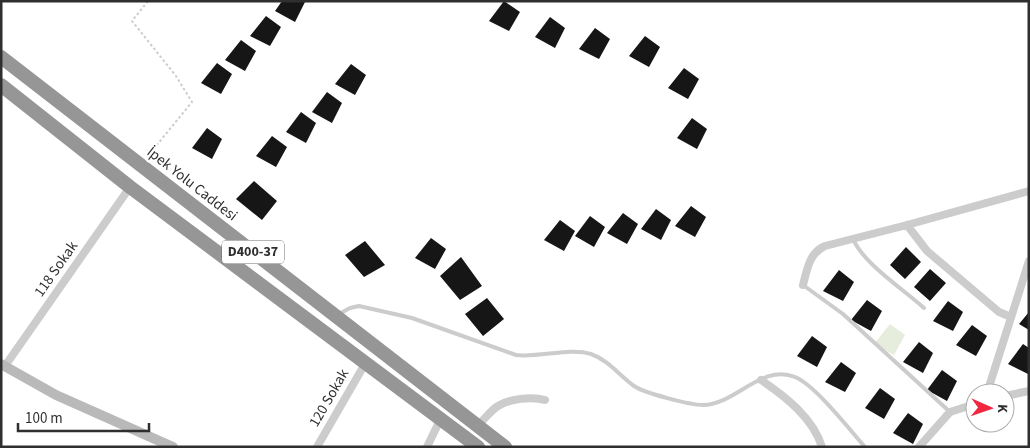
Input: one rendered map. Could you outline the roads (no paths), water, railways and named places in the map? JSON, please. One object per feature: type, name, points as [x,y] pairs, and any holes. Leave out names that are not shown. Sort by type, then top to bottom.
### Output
[{"type":"highway","name":"İpek Yolu Caddesi","points":[[1,57],[504,447]]},
{"type":"highway","name":"D400-37","points":[[1,85],[130,187],[478,447]]},
{"type":"street","name":"118 Sokak","points":[[3,365],[130,187]]},
{"type":"street","points":[[803,285],[811,258],[816,251],[825,246],[1029,191]]},
{"type":"street","points":[[907,225],[927,251],[999,312],[1011,317]]},
{"type":"street","points":[[990,383],[1029,261]]},
{"type":"street","name":"120 Sokak","points":[[317,447],[366,362]]},
{"type":"street","points":[[3,365],[56,395],[173,447]]},
{"type":"street","points":[[761,380],[781,395],[807,420],[814,429],[822,447]]},
{"type":"street","points":[[1015,394],[1029,391]]},
{"type":"street","points":[[477,426],[497,407],[506,403],[520,400],[545,400]]},
{"type":"street","points":[[919,447],[950,412],[965,407]]},
{"type":"street","points":[[427,447],[441,418]]},
{"type":"lane","points":[[852,239],[868,260],[924,308]]},
{"type":"lane","points":[[803,285],[842,314],[950,412]]},
{"type":"lane","points":[[336,316],[346,310],[359,306],[429,323],[516,355],[585,353],[601,359],[638,388],[697,404],[709,405],[723,401],[772,376],[784,375],[794,377],[818,395],[865,447]]}]
